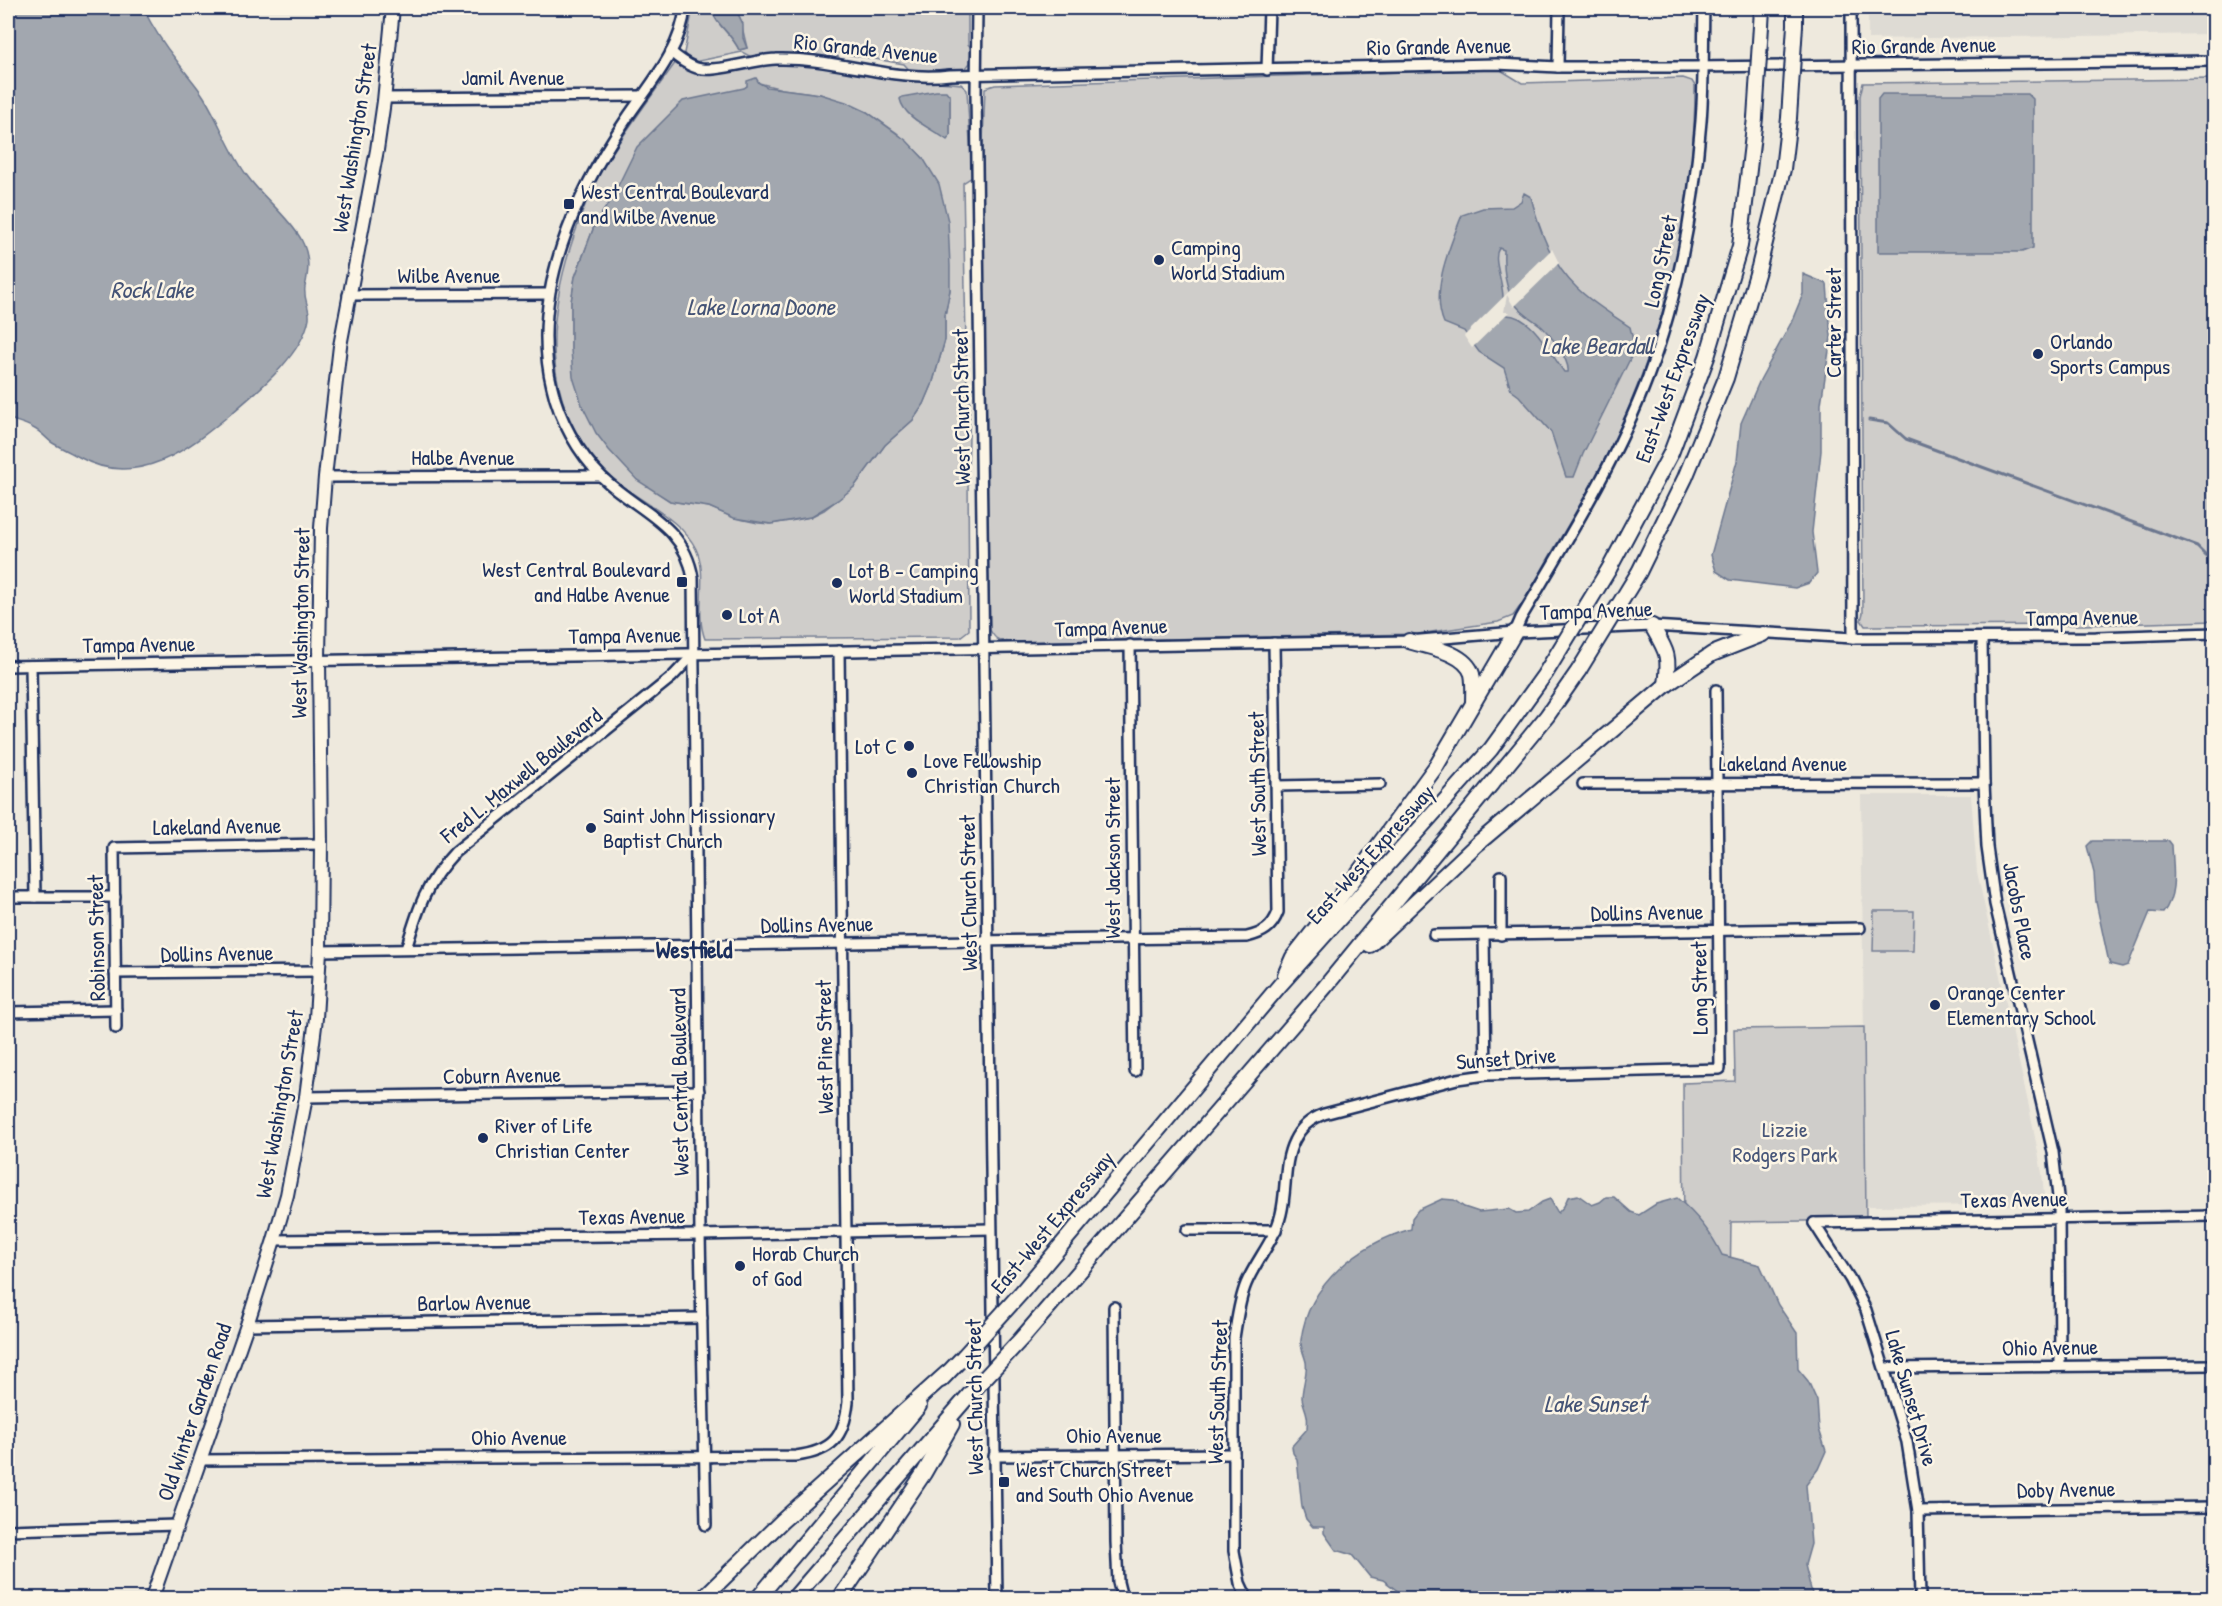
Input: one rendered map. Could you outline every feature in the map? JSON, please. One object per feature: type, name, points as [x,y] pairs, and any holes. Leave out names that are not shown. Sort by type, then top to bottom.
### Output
[{"type":"highway","name":"East-West Expressway","points":[[758,1599],[947,1373],[1021,1293],[1280,985],[1491,749],[1545,674],[1609,569],[1671,453],[1707,357],[1740,246],[1755,118],[1762,8]]},
{"type":"highway","name":"East-West Expressway","points":[[794,1599],[1325,987],[1533,734],[1579,670],[1639,572],[1685,478],[1726,378],[1759,267],[1783,169],[1789,118],[1795,8]]},
{"type":"highway","points":[[1652,626],[1663,644],[1669,662],[1666,685]]},
{"type":"highway","points":[[1280,985],[1293,957],[1348,887],[1437,765],[1515,632]]},
{"type":"highway","points":[[1325,987],[1477,844],[1666,685],[1712,654],[1763,634]]},
{"type":"highway","points":[[1409,642],[1453,655],[1462,661],[1472,673],[1473,704]]},
{"type":"highway","points":[[704,1599],[782,1521],[947,1373]]},
{"type":"highway","points":[[840,1599],[924,1473],[970,1394]]},
{"type":"main road","name":"West Washington Street","points":[[274,1240],[286,1195],[306,1097],[314,1039],[319,971],[321,844],[319,659],[321,540],[325,477],[348,295],[385,98],[393,8]]},
{"type":"main road","name":"Old Winter Garden Road","points":[[152,1599],[274,1240]]},
{"type":"street","name":"West Central Boulevard","points":[[686,8],[678,40],[607,147],[582,195],[549,294],[547,355],[552,387],[563,420],[579,448],[600,476],[674,535],[690,561],[693,578],[700,1235],[706,1525]]},
{"type":"street","name":"West Church Street","points":[[977,8],[976,75],[997,1599]]},
{"type":"street","points":[[1267,70],[1269,8]]},
{"type":"street","points":[[1558,67],[1559,8]]},
{"type":"street","name":"Long Street","points":[[1515,632],[1592,497],[1630,419],[1651,367],[1667,318],[1689,221],[1701,119],[1704,8]]},
{"type":"street","name":"Carter Street","points":[[1851,8],[1853,638]]},
{"type":"street","name":"Rio Grande Avenue","points":[[671,52],[696,68],[712,70],[748,61],[774,58],[805,59],[918,77],[1496,64],[1558,67],[1702,67],[2214,61]]},
{"type":"street","name":"Jamil Avenue","points":[[385,98],[642,96]]},
{"type":"street","name":"Wilbe Avenue","points":[[348,295],[549,294]]},
{"type":"street","name":"Halbe Avenue","points":[[325,477],[600,476]]},
{"type":"street","name":"Tampa Avenue","points":[[8,666],[1409,642],[1515,632],[1652,626],[1853,638],[2214,633]]},
{"type":"street","name":"Jacobs Place","points":[[1982,638],[1987,847],[1995,903],[2054,1152],[2060,1217],[2060,1366]]},
{"type":"street","name":"West South Street","points":[[1274,643],[1278,899],[1278,912],[1274,923]]},
{"type":"street","name":"West Jackson Street","points":[[1130,645],[1135,1071]]},
{"type":"street","name":"West Pine Street","points":[[836,1441],[843,1429],[848,1402],[839,651]]},
{"type":"street","name":"Fred L. Maxwell Boulevard","points":[[406,949],[427,888],[438,870],[455,852],[672,677],[694,654]]},
{"type":"street","points":[[32,666],[35,897]]},
{"type":"street","name":"Long Street","points":[[1716,690],[1720,1069]]},
{"type":"street","name":"Lakeland Avenue","points":[[1583,784],[1984,783]]},
{"type":"street","points":[[1277,786],[1380,784]]},
{"type":"street","name":"Lakeland Avenue","points":[[114,848],[321,844]]},
{"type":"street","name":"Robinson Street","points":[[114,848],[116,1028]]},
{"type":"street","points":[[1501,876],[1501,935]]},
{"type":"street","points":[[8,897],[115,897]]},
{"type":"street","name":"Dollins Avenue","points":[[320,951],[1247,937],[1267,930],[1274,923]]},
{"type":"street","name":"Dollins Avenue","points":[[1434,935],[1860,928]]},
{"type":"street","points":[[1484,935],[1486,1075]]},
{"type":"street","name":"Dollins Avenue","points":[[115,973],[319,971]]},
{"type":"street","points":[[8,1012],[116,1010]]},
{"type":"street","name":"Sunset Drive","points":[[1304,1126],[1313,1118],[1324,1114],[1457,1079],[1486,1075],[1720,1069]]},
{"type":"street","name":"Coburn Avenue","points":[[306,1097],[699,1091]]},
{"type":"street","name":"West South Street","points":[[1246,1599],[1240,1583],[1234,1551],[1234,1338],[1246,1284],[1276,1230],[1281,1214],[1290,1152],[1295,1138],[1304,1126]]},
{"type":"street","name":"Texas Avenue","points":[[1814,1223],[2214,1215]]},
{"type":"street","name":"Lake Sunset Drive","points":[[1814,1223],[1866,1310],[1907,1442],[1918,1511],[1920,1599]]},
{"type":"street","name":"Texas Avenue","points":[[274,1240],[991,1229]]},
{"type":"street","points":[[1187,1230],[1276,1230]]},
{"type":"street","points":[[1114,1307],[1116,1552],[1118,1582],[1122,1599]]},
{"type":"street","name":"Barlow Avenue","points":[[247,1324],[702,1318]]},
{"type":"street","name":"Ohio Avenue","points":[[1885,1368],[2214,1365]]},
{"type":"street","name":"Ohio Avenue","points":[[200,1460],[796,1456],[813,1454],[836,1441]]},
{"type":"street","name":"Ohio Avenue","points":[[994,1456],[1234,1454]]},
{"type":"street","name":"Doby Avenue","points":[[1918,1511],[2214,1507]]},
{"type":"street","points":[[8,1530],[177,1525]]},
{"type":"shaded area","points":[[1868,8],[2214,8],[2214,34],[1868,39]]},
{"type":"shaded area","name":"Orange Center Elementary School","points":[[1861,795],[1971,795],[1977,872],[2029,1107],[2042,1173],[2045,1205],[1866,1206]]},
{"type":"green space","points":[[693,8],[711,8],[716,19],[739,50],[747,48],[740,18],[735,8],[968,8],[970,63],[965,69],[912,73],[904,64],[834,52],[841,60],[804,55],[753,58],[742,52],[699,61],[705,66],[687,59],[684,53]]},
{"type":"green space","points":[[676,62],[688,69],[712,73],[760,64],[787,63],[883,78],[961,84],[967,90],[972,177],[963,183],[967,396],[970,402],[969,630],[960,637],[705,639],[701,617],[700,560],[696,549],[678,526],[625,488],[601,467],[581,440],[567,412],[558,384],[554,354],[555,325],[559,294],[575,233],[599,174],[626,131]],"holes":[[[759,83],[782,89],[820,94],[867,112],[897,133],[923,158],[950,290],[945,315],[945,340],[932,385],[924,404],[913,420],[885,445],[854,487],[824,510],[810,517],[771,524],[735,518],[709,507],[670,501],[655,491],[571,349],[571,302],[575,277],[595,224],[612,198],[747,86]],[[950,96],[950,136],[921,123],[909,113]]]},
{"type":"green space","points":[[1499,69],[1522,83],[1683,78],[1692,81],[1695,86],[1691,165],[1686,205],[1670,283],[1647,360],[1617,435],[1579,507],[1531,590],[1513,616],[1498,622],[1418,634],[1009,642],[995,637],[990,630],[985,441],[982,168],[985,88],[995,85]]},
{"type":"green space","name":"Orlando Sports Campus","points":[[2214,79],[2214,621],[2082,625],[1865,626],[1861,620],[1863,613],[1860,96],[1863,83]]},
{"type":"green space","points":[[1874,911],[1914,911],[1913,951],[1873,951]]},
{"type":"green space","name":"Lizzie Rodgers Park","points":[[1864,1027],[1866,1220],[1731,1222],[1730,1293],[1684,1252],[1683,1083],[1735,1081],[1734,1029]]},
{"type":"water","name":"Rock Lake","points":[[8,8],[143,8],[163,42],[204,97],[242,168],[254,185],[295,230],[306,251],[308,269],[305,291],[309,318],[298,345],[289,358],[255,393],[199,439],[161,461],[142,467],[121,469],[100,466],[54,444],[30,426],[8,418]]},
{"type":"water","points":[[711,8],[735,8],[743,24],[743,38],[747,48],[739,50],[716,20]]},
{"type":"water","name":"Lake Lorna Doone","points":[[756,78],[759,83],[767,87],[820,94],[846,102],[867,112],[907,141],[923,158],[939,184],[948,221],[950,266],[945,340],[932,385],[924,404],[913,420],[885,445],[854,487],[838,500],[810,517],[771,524],[734,518],[709,507],[670,501],[637,480],[596,433],[582,405],[573,377],[571,349],[571,302],[575,277],[595,224],[612,198],[637,147],[683,101],[744,88],[747,86],[747,81]]},
{"type":"water","points":[[946,91],[950,96],[950,136],[947,140],[912,117],[900,99]]},
{"type":"water","points":[[1882,94],[2028,94],[2033,99],[2033,248],[2022,252],[1878,252],[1878,99]]},
{"type":"water","name":"Lake Beardall","points":[[1524,193],[1531,197],[1543,235],[1560,268],[1596,304],[1630,327],[1635,349],[1574,477],[1566,477],[1551,432],[1511,390],[1504,368],[1479,352],[1464,331],[1444,323],[1440,310],[1440,283],[1443,269],[1462,215],[1483,208],[1512,207],[1521,201]],"holes":[[[1499,248],[1504,250],[1505,278],[1515,304],[1540,325],[1553,340],[1566,361],[1568,372],[1564,372],[1532,328],[1515,316],[1505,315],[1501,311],[1503,294],[1497,254]]]},
{"type":"water","points":[[1803,274],[1827,284],[1831,337],[1821,404],[1821,451],[1812,532],[1817,573],[1809,583],[1795,588],[1730,580],[1716,571],[1711,555],[1737,461],[1741,423],[1760,380],[1791,323],[1803,294]]},
{"type":"water","points":[[2092,841],[2169,841],[2172,845],[2174,880],[2168,906],[2163,913],[2150,912],[2128,965],[2122,967],[2110,964],[2108,958],[2096,902],[2094,873],[2087,846]]},
{"type":"water","name":"Lake Sunset","points":[[1578,1195],[1592,1205],[1606,1197],[1614,1197],[1631,1212],[1639,1215],[1656,1204],[1677,1198],[1703,1224],[1722,1255],[1760,1265],[1778,1305],[1797,1333],[1798,1369],[1808,1381],[1817,1401],[1819,1429],[1826,1451],[1818,1469],[1806,1485],[1811,1544],[1805,1565],[1813,1598],[1407,1598],[1383,1580],[1370,1577],[1352,1555],[1336,1550],[1324,1533],[1324,1527],[1313,1527],[1306,1519],[1302,1507],[1297,1459],[1292,1446],[1307,1429],[1302,1398],[1306,1362],[1301,1340],[1306,1319],[1325,1284],[1355,1256],[1373,1245],[1411,1229],[1412,1218],[1418,1210],[1442,1199],[1454,1200],[1464,1207],[1479,1212],[1509,1209],[1516,1213],[1528,1212],[1550,1199],[1558,1213],[1568,1197]]},
{"type":"pier","points":[[1552,249],[1559,263],[1514,307],[1507,295],[1504,312],[1509,312],[1472,348],[1464,336]]},
{"type":"waterway","points":[[1869,420],[1888,423],[1906,439],[2197,546],[2214,563]]},
{"type":"place","name":"West Central Boulevard and Wilbe Avenue","points":[[569,204]]},
{"type":"place","name":"Camping World Stadium","points":[[1159,260]]},
{"type":"place","name":"Orlando Sports Campus","points":[[2038,354]]},
{"type":"place","name":"West Central Boulevard and Halbe Avenue","points":[[682,582]]},
{"type":"place","name":"Lot B - Camping World Stadium","points":[[837,583]]},
{"type":"place","name":"Lot A","points":[[727,615]]},
{"type":"place","name":"Lot C","points":[[909,746]]},
{"type":"place","name":"Love Fellowship Christian Church","points":[[912,773]]},
{"type":"place","name":"Saint John Missionary Baptist Church","points":[[591,828]]},
{"type":"place","name":"Orange Center Elementary School","points":[[1935,1005]]},
{"type":"place","name":"River of Life Christian Center","points":[[483,1138]]},
{"type":"place","name":"Horab Church of God","points":[[740,1266]]},
{"type":"place","name":"West Church Street and South Ohio Avenue","points":[[1004,1482]]},
{"type":"district","name":"Westfield","points":[[694,950]]}]
